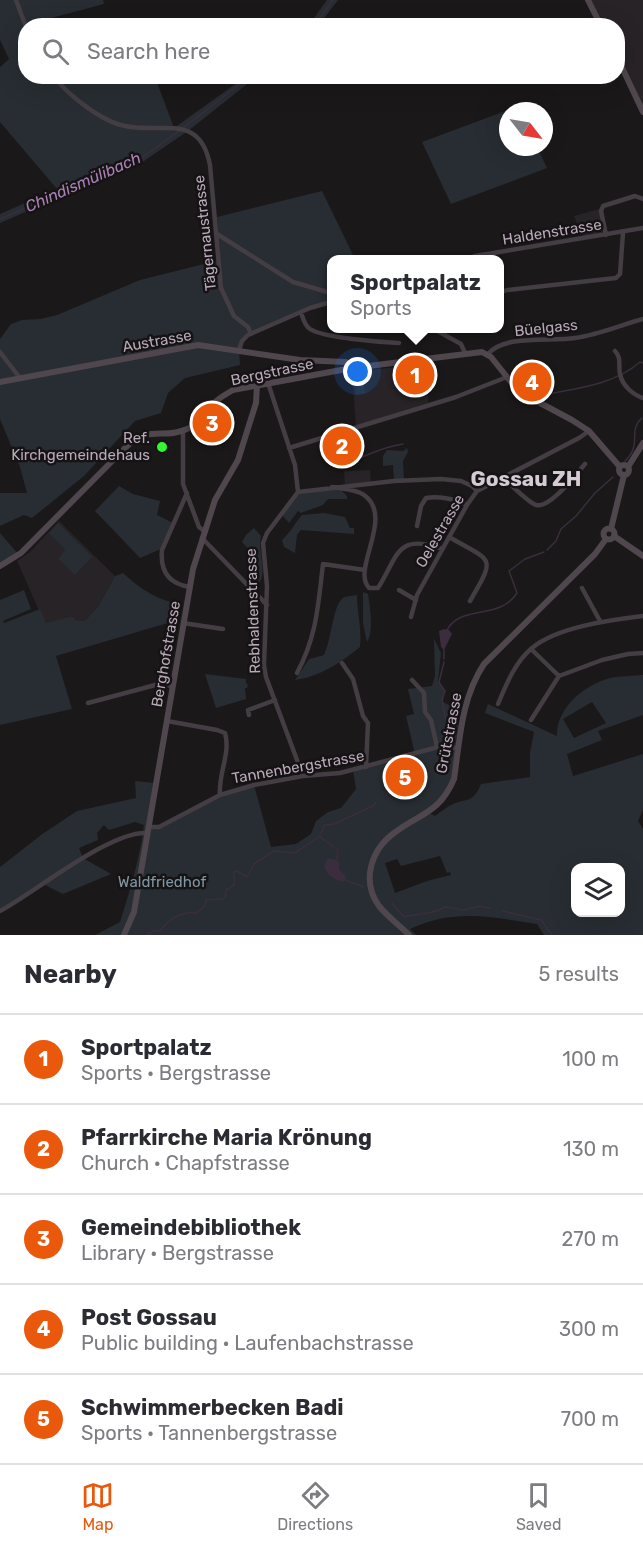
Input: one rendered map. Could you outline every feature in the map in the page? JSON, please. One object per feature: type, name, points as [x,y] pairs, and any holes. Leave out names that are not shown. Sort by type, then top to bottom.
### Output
[{"type":"street","points":[[16,0],[23,18]]},
{"type":"street","points":[[588,0],[597,18]]},
{"type":"street","points":[[625,74],[643,112]]},
{"type":"street","name":"Tägernaustrasse","points":[[61,84],[81,102],[114,123],[130,127],[183,129],[198,138],[208,158],[218,234],[222,291],[234,316],[248,327],[251,334]]},
{"type":"street","points":[[606,235],[601,211],[603,206],[635,196],[643,199]]},
{"type":"street","name":"Haldenstrasse","points":[[481,255],[643,228]]},
{"type":"street","points":[[504,291],[616,278],[620,274],[623,233]]},
{"type":"street","points":[[218,234],[293,282],[327,293]]},
{"type":"street","points":[[239,350],[244,339],[251,334],[327,303]]},
{"type":"street","points":[[301,312],[306,326],[315,331],[399,343]]},
{"type":"street","name":"Büelgass","points":[[488,354],[495,347],[533,340],[572,339],[643,319]]},
{"type":"street","points":[[441,333],[461,344],[465,353]]},
{"type":"street","name":"Austrasse","points":[[0,382],[185,347],[207,345],[300,360],[346,362],[352,368]]},
{"type":"street","name":"Bergstrasse","points":[[183,431],[196,423],[222,396],[233,390],[352,368],[416,362],[478,351],[488,354]]},
{"type":"street","points":[[615,351],[621,366],[620,375],[633,394],[643,398]]},
{"type":"street","points":[[0,352],[20,378]]},
{"type":"street","points":[[488,354],[527,396],[589,431],[620,467],[620,472],[624,475]]},
{"type":"street","points":[[289,448],[456,397],[507,377]]},
{"type":"street","points":[[268,382],[295,468],[298,492],[332,487],[441,479],[461,481],[477,491]]},
{"type":"street","name":"Berghofstrasse","points":[[124,935],[134,912],[190,587],[203,535],[216,497],[238,460],[256,403],[257,385]]},
{"type":"street","points":[[0,566],[15,558],[134,439],[150,433],[183,431],[183,480],[203,535],[267,605]]},
{"type":"street","name":"Oelestrasse","points":[[411,617],[416,600],[442,549],[477,491],[589,431]]},
{"type":"street","points":[[643,443],[628,467],[628,473],[624,475],[611,529],[614,537],[643,556]]},
{"type":"street","points":[[503,477],[535,505],[543,506],[553,499],[585,464]]},
{"type":"street","points":[[620,467],[624,465],[628,467]]},
{"type":"street","points":[[332,487],[364,495],[371,501],[374,509],[375,529],[365,570],[366,587],[372,590],[378,588],[397,554],[407,545],[419,543],[442,549]]},
{"type":"street","name":"Rebhaldenstrasse","points":[[298,492],[264,538],[262,549],[267,586],[264,665],[303,776]]},
{"type":"street","points":[[187,493],[162,550],[162,557],[164,572],[172,581],[190,587]]},
{"type":"street","points":[[417,526],[421,506],[426,498],[460,501],[467,505]]},
{"type":"street","points":[[611,529],[605,531],[604,536],[611,540],[614,537]]},
{"type":"street","points":[[449,537],[482,555],[487,561],[486,574],[470,601]]},
{"type":"street","name":"Grütstrasse","points":[[409,935],[391,919],[375,899],[370,884],[371,866],[381,844],[429,812],[444,797],[454,779],[466,699],[484,664],[595,554],[606,539]]},
{"type":"street","points":[[297,673],[310,647],[316,623],[323,564],[365,570]]},
{"type":"street","points":[[252,590],[267,586]]},
{"type":"street","points":[[582,588],[600,621]]},
{"type":"street","points":[[399,590],[416,600]]},
{"type":"street","points":[[498,704],[505,685],[522,658],[543,640],[600,621],[643,616]]},
{"type":"street","points":[[183,623],[223,629]]},
{"type":"street","points":[[531,649],[559,676]]},
{"type":"street","points":[[531,720],[559,676],[602,660],[643,652]]},
{"type":"street","points":[[342,663],[353,679],[363,716],[368,723]]},
{"type":"street","points":[[412,680],[424,693],[425,712],[430,720],[437,747]]},
{"type":"street","points":[[88,703],[159,684],[173,686]]},
{"type":"street","points":[[249,715],[248,710],[275,700]]},
{"type":"street","points":[[366,767],[368,723],[372,716]]},
{"type":"street","points":[[167,721],[225,733],[228,742],[219,787],[220,795]]},
{"type":"street","name":"Tannenbergstrasse","points":[[0,911],[91,853],[159,826],[220,795],[254,785],[303,776],[340,773],[437,747],[458,748]]},
{"type":"shaded area","points":[[588,0],[643,0],[643,112],[625,74],[625,18],[597,18]]},
{"type":"shaded area","points":[[599,209],[604,233],[583,237],[574,216]]},
{"type":"shaded area","points":[[424,364],[424,382],[428,383],[428,403],[356,426],[352,372]]},
{"type":"shaded area","points":[[370,470],[371,483],[345,486],[344,471]]},
{"type":"shaded area","points":[[59,521],[115,576],[97,608],[84,621],[77,621],[72,616],[45,624],[17,561],[30,552]]},
{"type":"shaded area","points":[[449,630],[452,634],[444,650],[441,647],[439,631]]},
{"type":"shaded area","points":[[409,767],[415,773],[401,787],[395,780]]},
{"type":"shaded area","points":[[328,858],[339,861],[339,869],[346,877],[343,882],[327,872],[324,866]]},
{"type":"green space","points":[[0,0],[103,0],[104,4],[51,18],[18,18],[18,84],[158,84],[174,128],[235,84],[247,84],[188,131],[144,161],[0,223],[0,214],[57,189],[0,122],[0,67],[9,59],[0,40]]},
{"type":"green space","points":[[327,0],[338,0],[324,18],[314,18]]},
{"type":"green space","points":[[499,113],[499,156],[541,156],[547,168],[451,204],[422,142]]},
{"type":"green space","points":[[322,191],[353,255],[327,255],[327,303],[246,337],[239,350],[240,365],[185,378],[168,393],[161,413],[135,421],[84,476],[32,518],[24,515],[0,526],[0,493],[27,493],[20,467],[0,419],[0,339],[11,324],[22,320],[57,315],[140,280],[220,260],[217,217]]},
{"type":"green space","points":[[424,364],[424,382],[406,384],[408,367]]},
{"type":"green space","points":[[363,376],[365,393],[356,395],[355,377]]},
{"type":"green space","points":[[407,448],[408,452],[403,461],[404,481],[394,481],[393,465],[383,466],[383,456],[387,450],[403,451]]},
{"type":"green space","points":[[119,486],[133,494],[160,501],[157,515],[173,523],[161,549],[140,558],[95,511]]},
{"type":"green space","points":[[332,487],[341,490],[347,499],[328,499],[323,505],[301,513],[298,511],[289,523],[281,514],[298,492]]},
{"type":"green space","points":[[324,513],[345,517],[350,528],[354,528],[354,534],[301,530],[297,535],[295,553],[284,547],[282,540],[302,515]]},
{"type":"green space","points":[[58,523],[92,557],[75,575],[58,559],[65,550],[49,533]]},
{"type":"green space","points":[[254,528],[261,536],[263,573],[259,583],[254,582],[251,552],[242,542]]},
{"type":"green space","points":[[0,533],[19,555],[0,566]]},
{"type":"green space","points":[[123,573],[149,593],[180,604],[178,620],[56,656],[72,709],[0,725],[0,600],[24,590],[31,609],[3,621],[4,623],[40,609],[46,623],[72,616],[77,621],[84,621],[97,608],[115,576]]},
{"type":"green space","points":[[363,592],[368,594],[370,612],[371,625],[367,642],[363,623]]},
{"type":"green space","points":[[357,595],[360,647],[330,668],[313,676],[295,680],[309,659],[324,655],[334,615],[340,602],[344,597]]},
{"type":"green space","name":"Waldfriedhof","points":[[434,639],[441,653],[438,681],[445,690],[443,702],[449,705],[452,700],[461,704],[455,747],[454,779],[429,813],[435,816],[450,805],[473,797],[481,784],[530,777],[530,753],[534,732],[485,713],[488,704],[557,736],[561,716],[566,707],[582,692],[610,678],[643,675],[643,715],[598,731],[602,740],[567,754],[573,776],[643,754],[643,810],[638,821],[643,829],[643,935],[544,935],[537,924],[489,917],[458,916],[426,922],[410,929],[416,935],[95,935],[120,922],[134,874],[144,825],[135,822],[109,830],[104,825],[97,833],[98,840],[79,848],[83,858],[111,874],[63,894],[43,884],[0,911],[0,867],[77,811],[136,798],[135,781],[156,783],[148,826],[154,828],[198,805],[254,785],[271,847],[296,844],[311,834],[316,821],[328,812],[341,808],[356,789],[353,770],[413,754],[406,716],[414,714],[408,689],[432,686],[435,676]],"holes":[[[592,702],[606,723],[574,738],[563,719]],[[440,856],[447,873],[450,872],[451,875],[395,893],[385,863],[397,859],[401,866]]]},
{"type":"green space","points":[[205,674],[246,679],[248,685],[245,688],[246,699],[216,708]]},
{"type":"waterway","name":"Chindismülibach","points":[[320,18],[333,0]]},
{"type":"waterway","name":"Chindismülibach","points":[[183,128],[240,84]]},
{"type":"waterway","name":"Chindismülibach","points":[[0,219],[143,157],[179,131]]},
{"type":"waterway","points":[[548,394],[608,380],[640,362],[643,363]]},
{"type":"waterway","points":[[540,396],[544,395]]},
{"type":"waterway","points":[[625,461],[633,449],[636,428],[642,418]]},
{"type":"waterway","points":[[340,465],[403,444]]},
{"type":"waterway","points":[[547,550],[556,541],[561,529],[613,477]]},
{"type":"waterway","points":[[447,630],[461,617],[491,610],[509,602],[517,593],[509,571],[525,559],[544,552]]},
{"type":"waterway","points":[[444,650],[444,659]]},
{"type":"waterway","points":[[444,662],[439,682],[445,691],[442,700],[449,736],[447,740]]},
{"type":"waterway","points":[[146,935],[160,931],[167,923],[180,915],[196,913],[205,906],[206,900],[223,899],[226,890],[234,885],[234,872],[248,876],[254,864],[274,851],[295,853],[319,837],[325,825],[334,824],[373,806],[376,802]]},
{"type":"waterway","points":[[320,837],[334,847]]},
{"type":"waterway","points":[[336,849],[338,851],[337,860]]},
{"type":"waterway","points":[[345,880],[364,887]]},
{"type":"waterway","points":[[392,903],[404,917],[430,913],[445,907],[464,910],[480,906],[490,908]]},
{"type":"waterway","points":[[502,911],[541,920],[552,935]]},
{"type":"place","name":"Sportpalatz","points":[[415,375]]},
{"type":"place","name":"Post Gossau","points":[[532,382]]},
{"type":"place","name":"Gemeindebibliothek","points":[[212,423]]},
{"type":"place","name":"Pfarrkirche Maria Krönung","points":[[342,446]]},
{"type":"place","name":"Ref. Kirchgemeindehaus","points":[[162,447]]},
{"type":"place","name":"Schwimmerbecken Badi","points":[[405,777]]},
{"type":"district","name":"Gossau ZH","points":[[526,478]]}]
